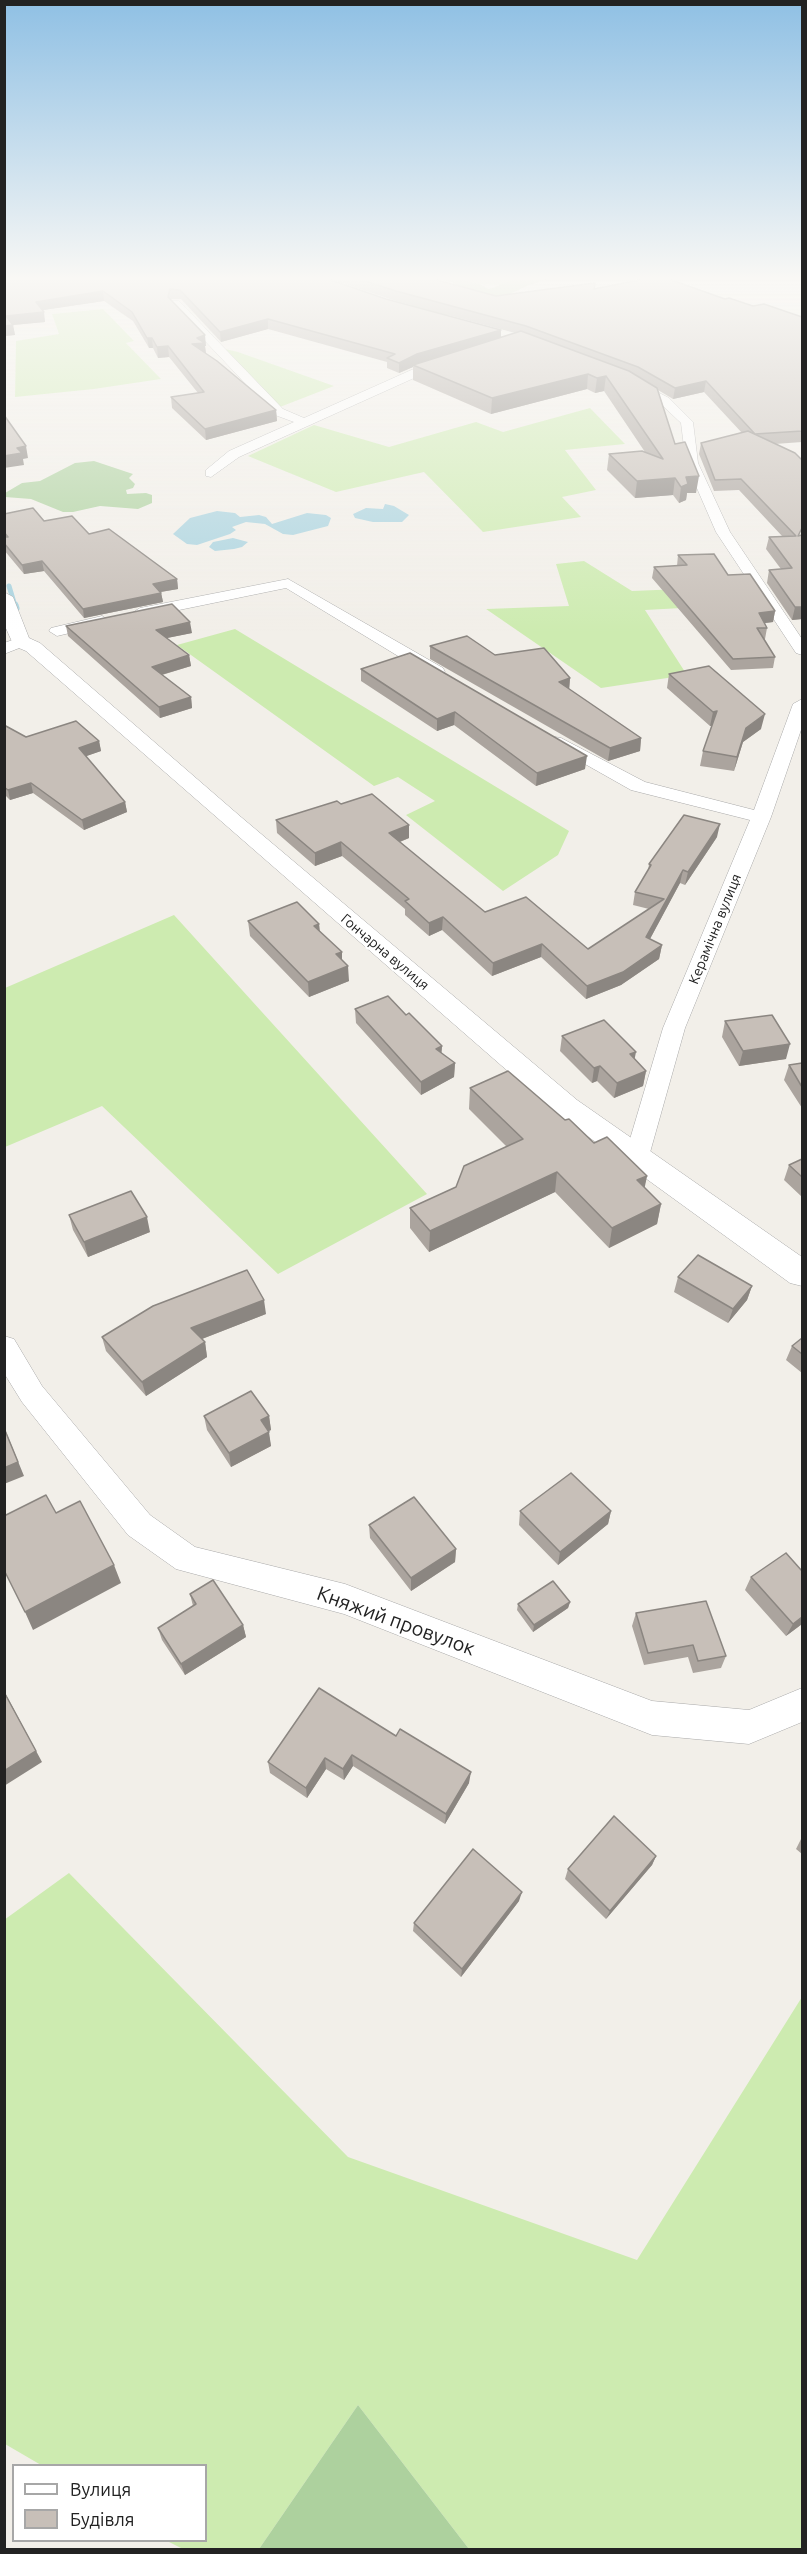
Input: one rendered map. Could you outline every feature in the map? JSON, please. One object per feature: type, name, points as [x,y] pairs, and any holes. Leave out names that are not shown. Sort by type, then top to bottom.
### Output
[{"type":"street","points":[[263,395],[279,412],[303,422]]},
{"type":"street","points":[[211,473],[234,454],[363,395]]},
{"type":"street","points":[[655,395],[665,401],[687,422],[692,463],[723,532],[802,650]]},
{"type":"street","points":[[57,631],[288,583],[451,680]]},
{"type":"street","name":"Гончарна вулиця","points":[[4,597],[13,645],[33,647],[242,830],[567,1107],[802,1274]]},
{"type":"street","name":"Керамічна вулиця","points":[[637,1156],[674,1028],[761,817],[802,704]]},
{"type":"street","points":[[543,734],[638,786],[761,817]]},
{"type":"street","name":"Княжий провулок","points":[[4,1347],[32,1394],[139,1525],[187,1559],[345,1599],[652,1719],[749,1726],[802,1705]]},
{"type":"green space","points":[[269,395],[310,395],[280,407]]},
{"type":"green space","points":[[590,408],[625,444],[565,450],[596,490],[562,497],[581,517],[483,532],[424,472],[336,492],[248,456],[314,425],[389,447],[476,422],[503,432]]},
{"type":"green space","points":[[94,461],[133,474],[129,478],[135,484],[133,488],[126,490],[127,494],[152,495],[152,503],[138,509],[100,506],[63,512],[31,499],[5,497],[5,493],[22,483],[40,481],[75,463]]},
{"type":"green space","points":[[584,561],[632,591],[729,587],[738,605],[645,610],[687,675],[601,688],[486,609],[569,606],[556,564]]},
{"type":"green space","points":[[235,629],[569,831],[558,855],[503,891],[406,815],[435,801],[398,777],[374,786],[177,645]]},
{"type":"green space","points":[[174,915],[427,1194],[278,1274],[102,1106],[5,1147],[5,988]]},
{"type":"green space","points":[[69,1873],[348,2157],[637,2260],[802,1997],[802,2548],[469,2549],[358,2405],[259,2549],[183,2549],[169,2542],[207,2542],[207,2464],[39,2464],[5,2444],[4,1920]]},
{"type":"green space","points":[[358,2405],[469,2549],[259,2549]]},
{"type":"water","points":[[385,504],[394,506],[409,515],[402,522],[373,522],[355,518],[353,514],[366,508],[383,509]]},
{"type":"water","points":[[217,511],[235,513],[240,517],[259,515],[266,517],[272,524],[307,513],[326,515],[331,518],[328,526],[293,535],[283,534],[265,524],[246,522],[232,527],[236,530],[230,534],[197,545],[187,544],[173,534],[190,518]]},
{"type":"water","points":[[233,538],[248,542],[234,549],[215,551],[209,547],[213,542]]},
{"type":"building","points":[[258,395],[276,410],[205,429],[171,397]]},
{"type":"building","points":[[485,395],[503,395],[492,398]]},
{"type":"building","points":[[619,395],[659,395],[675,444],[685,442],[699,476],[686,477],[688,484],[681,487],[675,478],[637,481],[609,454],[642,451],[663,459]]},
{"type":"building","points":[[719,395],[802,395],[802,431],[755,434]]},
{"type":"building","points":[[4,415],[26,446],[17,448],[22,453],[4,456]]},
{"type":"building","points":[[748,431],[795,453],[802,460],[802,528],[798,536],[802,535],[802,607],[795,607],[769,570],[792,568],[769,537],[796,536],[741,479],[715,480],[701,443]]},
{"type":"building","points":[[33,508],[44,521],[72,516],[89,534],[109,529],[177,579],[153,584],[161,593],[83,609],[42,561],[22,565],[4,543],[4,537],[8,537],[4,532],[4,514]]},
{"type":"building","points":[[714,554],[728,575],[750,574],[775,611],[759,613],[767,628],[757,628],[775,657],[733,659],[654,567],[687,565],[678,555]]},
{"type":"building","points":[[172,604],[190,622],[156,630],[189,655],[152,667],[191,697],[159,707],[66,626]]},
{"type":"building","points":[[467,636],[495,655],[544,648],[570,678],[559,682],[641,738],[610,748],[430,646]]},
{"type":"building","points":[[410,653],[587,756],[537,773],[455,712],[437,719],[361,669]]},
{"type":"building","points":[[709,666],[765,714],[746,728],[737,757],[703,751],[717,711],[713,712],[669,674]]},
{"type":"building","points":[[76,721],[99,741],[79,748],[125,802],[82,820],[31,783],[8,790],[4,787],[4,725],[26,737]]},
{"type":"building","points":[[372,794],[409,825],[389,833],[485,912],[526,897],[588,949],[664,899],[635,892],[651,865],[649,864],[684,815],[720,824],[688,872],[683,870],[646,937],[662,945],[623,972],[587,986],[542,944],[493,963],[443,917],[429,923],[405,901],[409,899],[341,842],[315,853],[276,820],[337,801],[341,804]]},
{"type":"building","points":[[297,902],[319,924],[314,926],[342,952],[336,954],[348,966],[308,982],[248,921]]},
{"type":"building","points":[[388,996],[442,1046],[436,1049],[455,1063],[421,1082],[355,1009]]},
{"type":"building","points":[[772,1015],[790,1044],[743,1051],[725,1021]]},
{"type":"building","points":[[604,1020],[636,1052],[630,1054],[646,1071],[617,1083],[600,1066],[594,1068],[562,1036]]},
{"type":"building","points":[[802,1063],[802,1087],[789,1065]]},
{"type":"building","points":[[508,1071],[565,1120],[569,1119],[594,1143],[607,1137],[647,1176],[637,1180],[661,1204],[612,1228],[557,1172],[430,1231],[410,1208],[456,1187],[464,1166],[523,1139],[470,1088]]},
{"type":"building","points":[[802,1159],[802,1177],[789,1165]]},
{"type":"building","points":[[131,1191],[147,1217],[84,1242],[69,1215]]},
{"type":"building","points":[[698,1255],[752,1286],[733,1309],[678,1277]]},
{"type":"building","points":[[247,1270],[264,1300],[191,1328],[205,1342],[142,1382],[102,1337],[153,1306]]},
{"type":"building","points":[[802,1338],[802,1354],[792,1346]]},
{"type":"building","points":[[251,1391],[269,1416],[261,1420],[269,1432],[229,1453],[204,1416]]},
{"type":"building","points":[[4,1428],[18,1462],[4,1468]]},
{"type":"building","points":[[571,1473],[611,1511],[560,1552],[520,1511]]},
{"type":"building","points":[[46,1495],[56,1513],[80,1501],[114,1565],[25,1612],[4,1570],[4,1516]]},
{"type":"building","points":[[414,1497],[456,1549],[411,1578],[369,1525]]},
{"type":"building","points":[[786,1553],[802,1571],[802,1617],[793,1624],[751,1577]]},
{"type":"building","points":[[213,1580],[243,1625],[181,1664],[158,1628],[196,1604],[190,1594]]},
{"type":"building","points":[[553,1581],[570,1602],[534,1625],[518,1604]]},
{"type":"building","points":[[706,1601],[726,1656],[698,1661],[693,1645],[648,1653],[636,1613]]},
{"type":"building","points":[[319,1688],[396,1736],[400,1729],[471,1772],[446,1814],[352,1755],[343,1769],[325,1758],[306,1788],[268,1762]]},
{"type":"building","points":[[4,1692],[36,1751],[4,1771]]},
{"type":"building","points":[[614,1816],[656,1856],[610,1911],[568,1869]]},
{"type":"building","points":[[473,1849],[522,1892],[462,1969],[414,1923]]},
{"type":"waterway","points":[[9,586],[15,606]]}]
